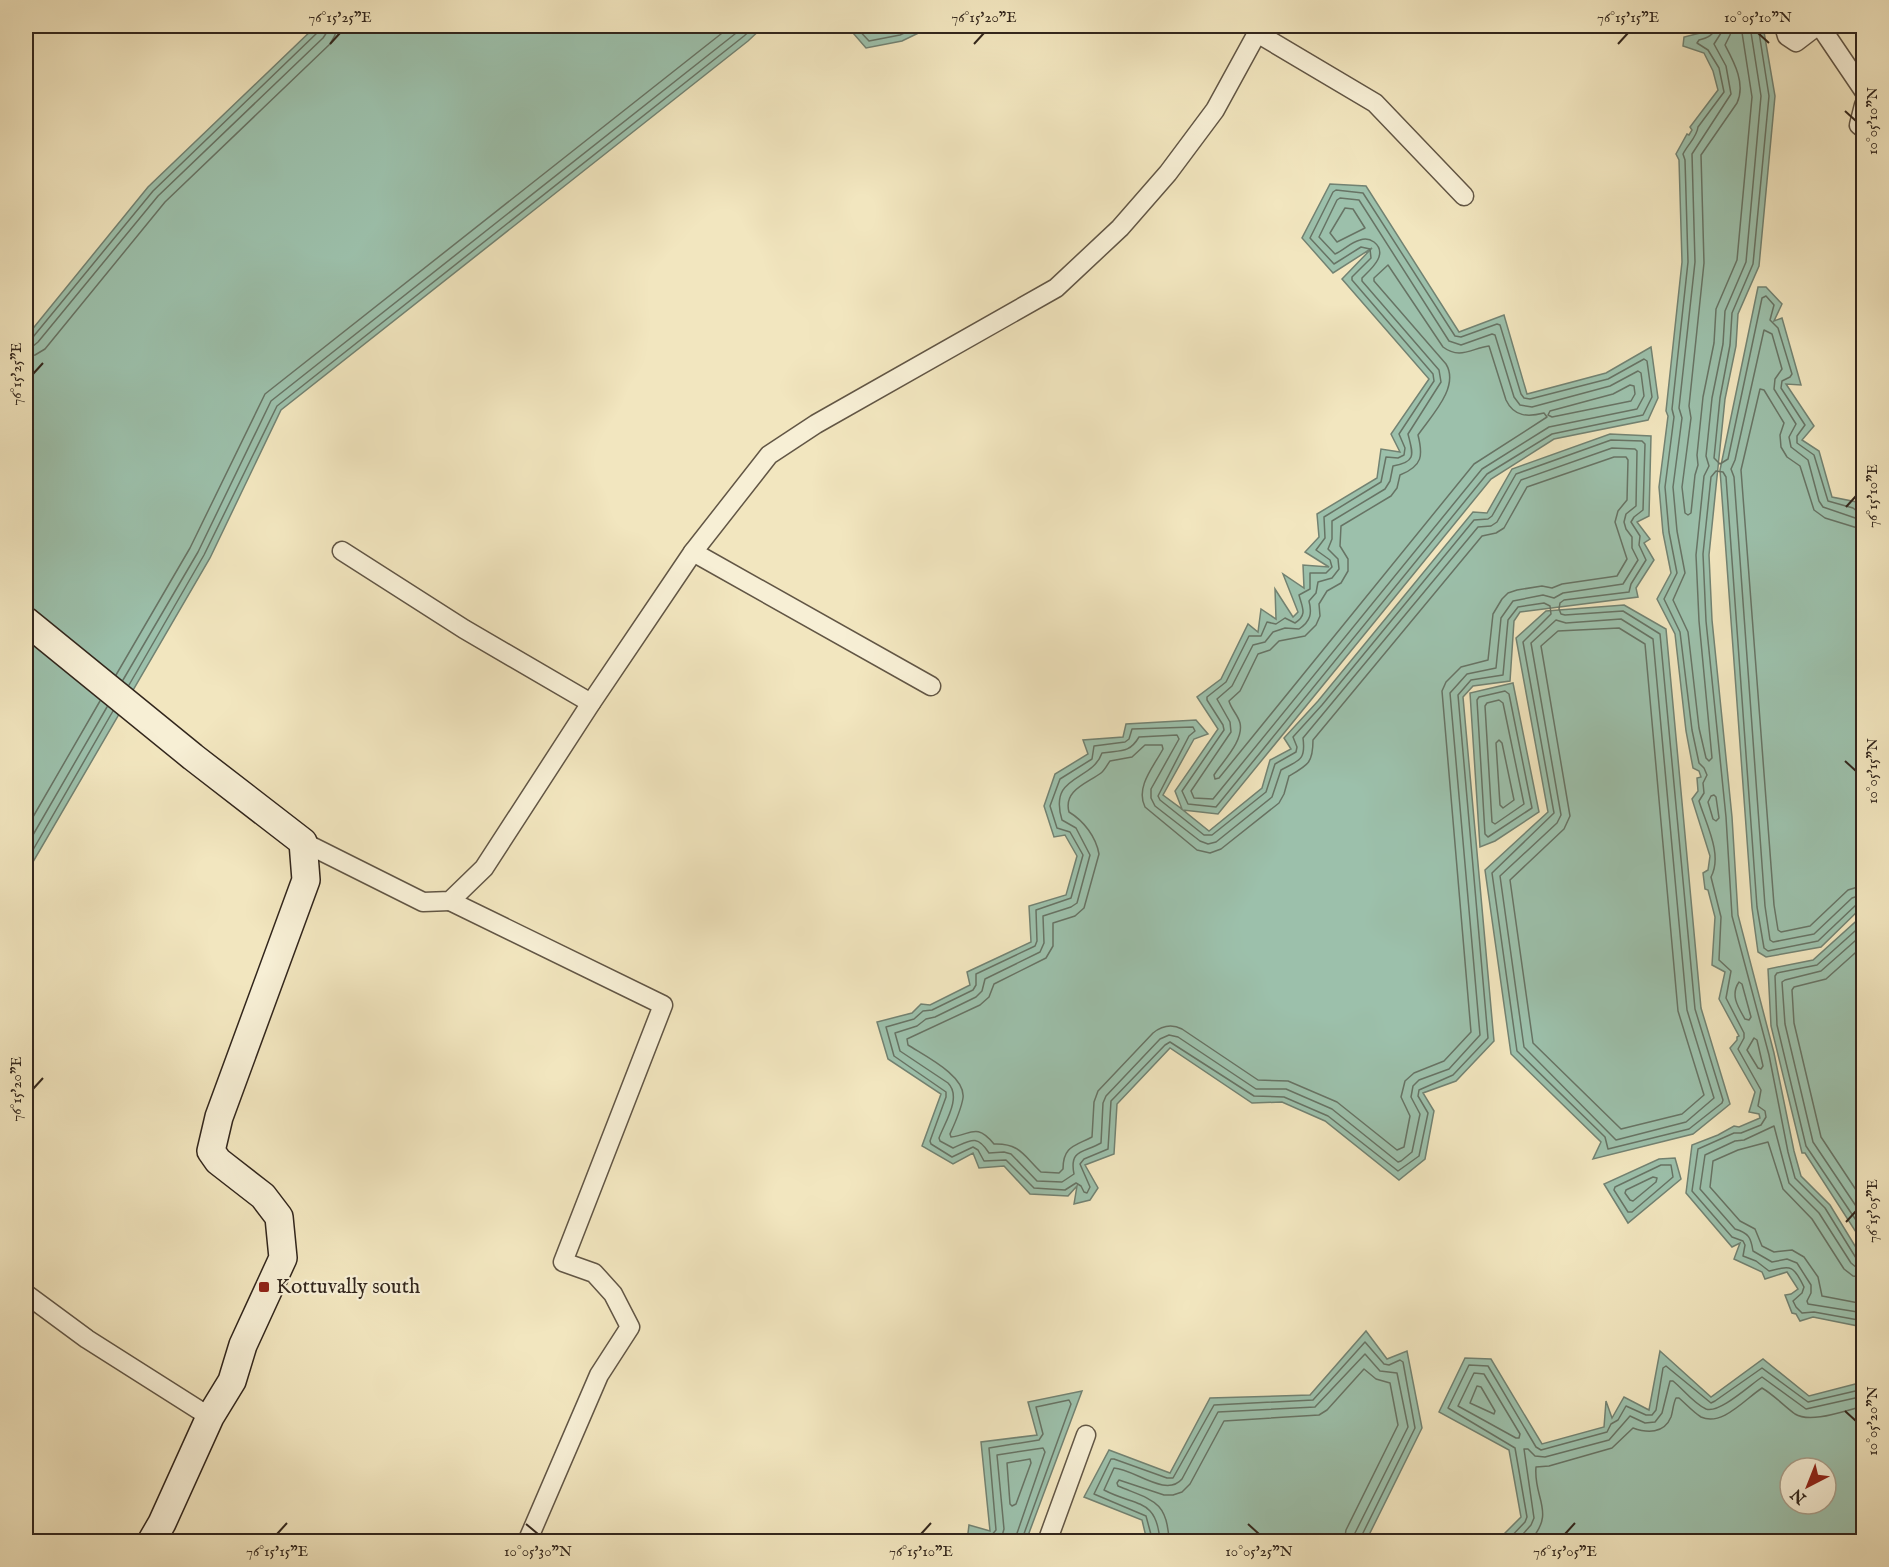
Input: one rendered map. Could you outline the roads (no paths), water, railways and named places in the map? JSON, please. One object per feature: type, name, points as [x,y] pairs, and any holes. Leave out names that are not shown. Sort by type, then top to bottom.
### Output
[{"type":"main road","points":[[26,621],[193,757],[303,842],[306,880],[219,1117],[211,1151],[218,1161],[263,1196],[279,1217],[283,1258],[243,1345],[232,1381],[210,1418],[151,1542]]},
{"type":"street","points":[[1784,26],[1787,36],[1796,42],[1819,26],[1863,91]]},
{"type":"street","points":[[450,901],[484,868],[693,552],[769,455],[816,424],[1056,288],[1120,228],[1168,173],[1215,110],[1259,29],[1375,104],[1464,196]]},
{"type":"street","points":[[1863,105],[1859,125],[1863,129]]},
{"type":"street","points":[[342,551],[464,629],[591,703]]},
{"type":"street","points":[[693,552],[931,686]]},
{"type":"street","points":[[303,842],[423,902],[450,901],[663,1005],[563,1262],[594,1273],[613,1294],[630,1327],[599,1375],[527,1542]]},
{"type":"street","points":[[26,1294],[87,1339],[210,1418]]},
{"type":"street","points":[[1047,1542],[1086,1435]]},
{"type":"water","points":[[316,26],[764,26],[281,410],[210,558],[26,874],[26,337],[148,187]]},
{"type":"water","points":[[847,26],[933,26],[902,41],[866,48]]},
{"type":"water","points":[[1711,26],[1763,26],[1775,96],[1759,266],[1738,314],[1736,346],[1725,399],[1709,555],[1712,620],[1732,817],[1738,915],[1774,1053],[1801,1176],[1830,1205],[1863,1259],[1863,1327],[1813,1317],[1800,1321],[1796,1314],[1792,1313],[1785,1295],[1798,1289],[1787,1272],[1765,1279],[1762,1272],[1734,1259],[1740,1243],[1732,1247],[1686,1193],[1692,1145],[1734,1126],[1739,1127],[1760,1118],[1759,1114],[1749,1112],[1755,1092],[1730,1048],[1739,1036],[1719,999],[1725,972],[1712,965],[1715,917],[1708,890],[1705,889],[1703,873],[1708,870],[1710,856],[1692,799],[1698,791],[1697,778],[1701,777],[1699,771],[1693,768],[1686,731],[1675,634],[1657,599],[1671,573],[1663,533],[1659,487],[1682,262],[1679,160],[1676,154],[1687,134],[1689,135],[1692,130],[1690,127],[1718,90],[1713,71],[1704,53],[1683,46],[1684,37],[1704,32]]},
{"type":"water","points":[[1330,184],[1366,186],[1459,332],[1504,315],[1527,394],[1606,373],[1651,347],[1658,398],[1648,420],[1554,439],[1491,479],[1218,814],[1183,810],[1209,831],[1262,788],[1270,760],[1291,749],[1284,738],[1318,701],[1473,512],[1487,513],[1512,469],[1610,434],[1651,436],[1649,516],[1637,522],[1650,539],[1644,543],[1654,560],[1636,588],[1638,597],[1520,612],[1514,621],[1510,681],[1473,686],[1463,697],[1494,1041],[1456,1081],[1423,1093],[1434,1111],[1425,1159],[1399,1180],[1325,1121],[1282,1102],[1252,1103],[1170,1048],[1117,1104],[1114,1154],[1085,1165],[1098,1188],[1090,1200],[1074,1204],[1077,1186],[1068,1196],[1030,1194],[1004,1166],[979,1168],[973,1153],[953,1164],[922,1146],[941,1094],[888,1059],[877,1022],[912,1013],[921,1004],[930,1005],[970,985],[967,972],[1031,942],[1029,906],[1066,895],[1077,856],[1065,835],[1054,837],[1044,806],[1055,774],[1088,754],[1083,740],[1123,737],[1126,724],[1196,720],[1208,734],[1194,739],[1163,795],[1182,809],[1175,791],[1218,729],[1197,697],[1221,679],[1248,624],[1258,632],[1261,609],[1276,619],[1275,589],[1293,617],[1298,612],[1283,574],[1304,588],[1303,565],[1329,567],[1305,552],[1319,537],[1317,514],[1377,478],[1381,449],[1400,452],[1391,434],[1429,379],[1342,279],[1372,248],[1333,273],[1302,238]]},
{"type":"water","points":[[1758,287],[1766,287],[1782,304],[1774,321],[1782,318],[1801,385],[1786,384],[1814,426],[1802,440],[1819,451],[1832,497],[1857,502],[1864,510],[1863,906],[1821,947],[1766,957],[1758,952],[1752,908],[1720,470]]},
{"type":"water","points":[[1624,605],[1666,629],[1701,1008],[1730,1104],[1693,1134],[1593,1159],[1601,1142],[1511,1054],[1485,870],[1548,812],[1516,638],[1546,611]]},
{"type":"water","points":[[1513,683],[1539,812],[1495,841],[1480,847],[1470,693]]},
{"type":"water","points":[[1863,915],[1863,1243],[1805,1153],[1802,1153],[1771,1026],[1768,969],[1813,960]]},
{"type":"water","points":[[1675,1158],[1681,1179],[1628,1223],[1604,1184],[1659,1159]]},
{"type":"water","points":[[1366,1331],[1387,1359],[1407,1351],[1422,1428],[1366,1541],[1147,1541],[1142,1520],[1084,1497],[1109,1450],[1170,1473],[1210,1398],[1310,1395]]},
{"type":"water","points":[[1660,1351],[1711,1397],[1763,1359],[1809,1396],[1863,1382],[1863,1541],[1497,1541],[1521,1517],[1509,1450],[1439,1412],[1465,1358],[1491,1359],[1542,1444],[1604,1427],[1606,1401],[1612,1418],[1624,1397],[1649,1410]]},
{"type":"water","points":[[1082,1391],[1026,1541],[967,1541],[969,1525],[990,1531],[981,1442],[1037,1435],[1028,1402]]},
{"type":"place","name":"Kottuvally south","points":[[264,1287]]}]
